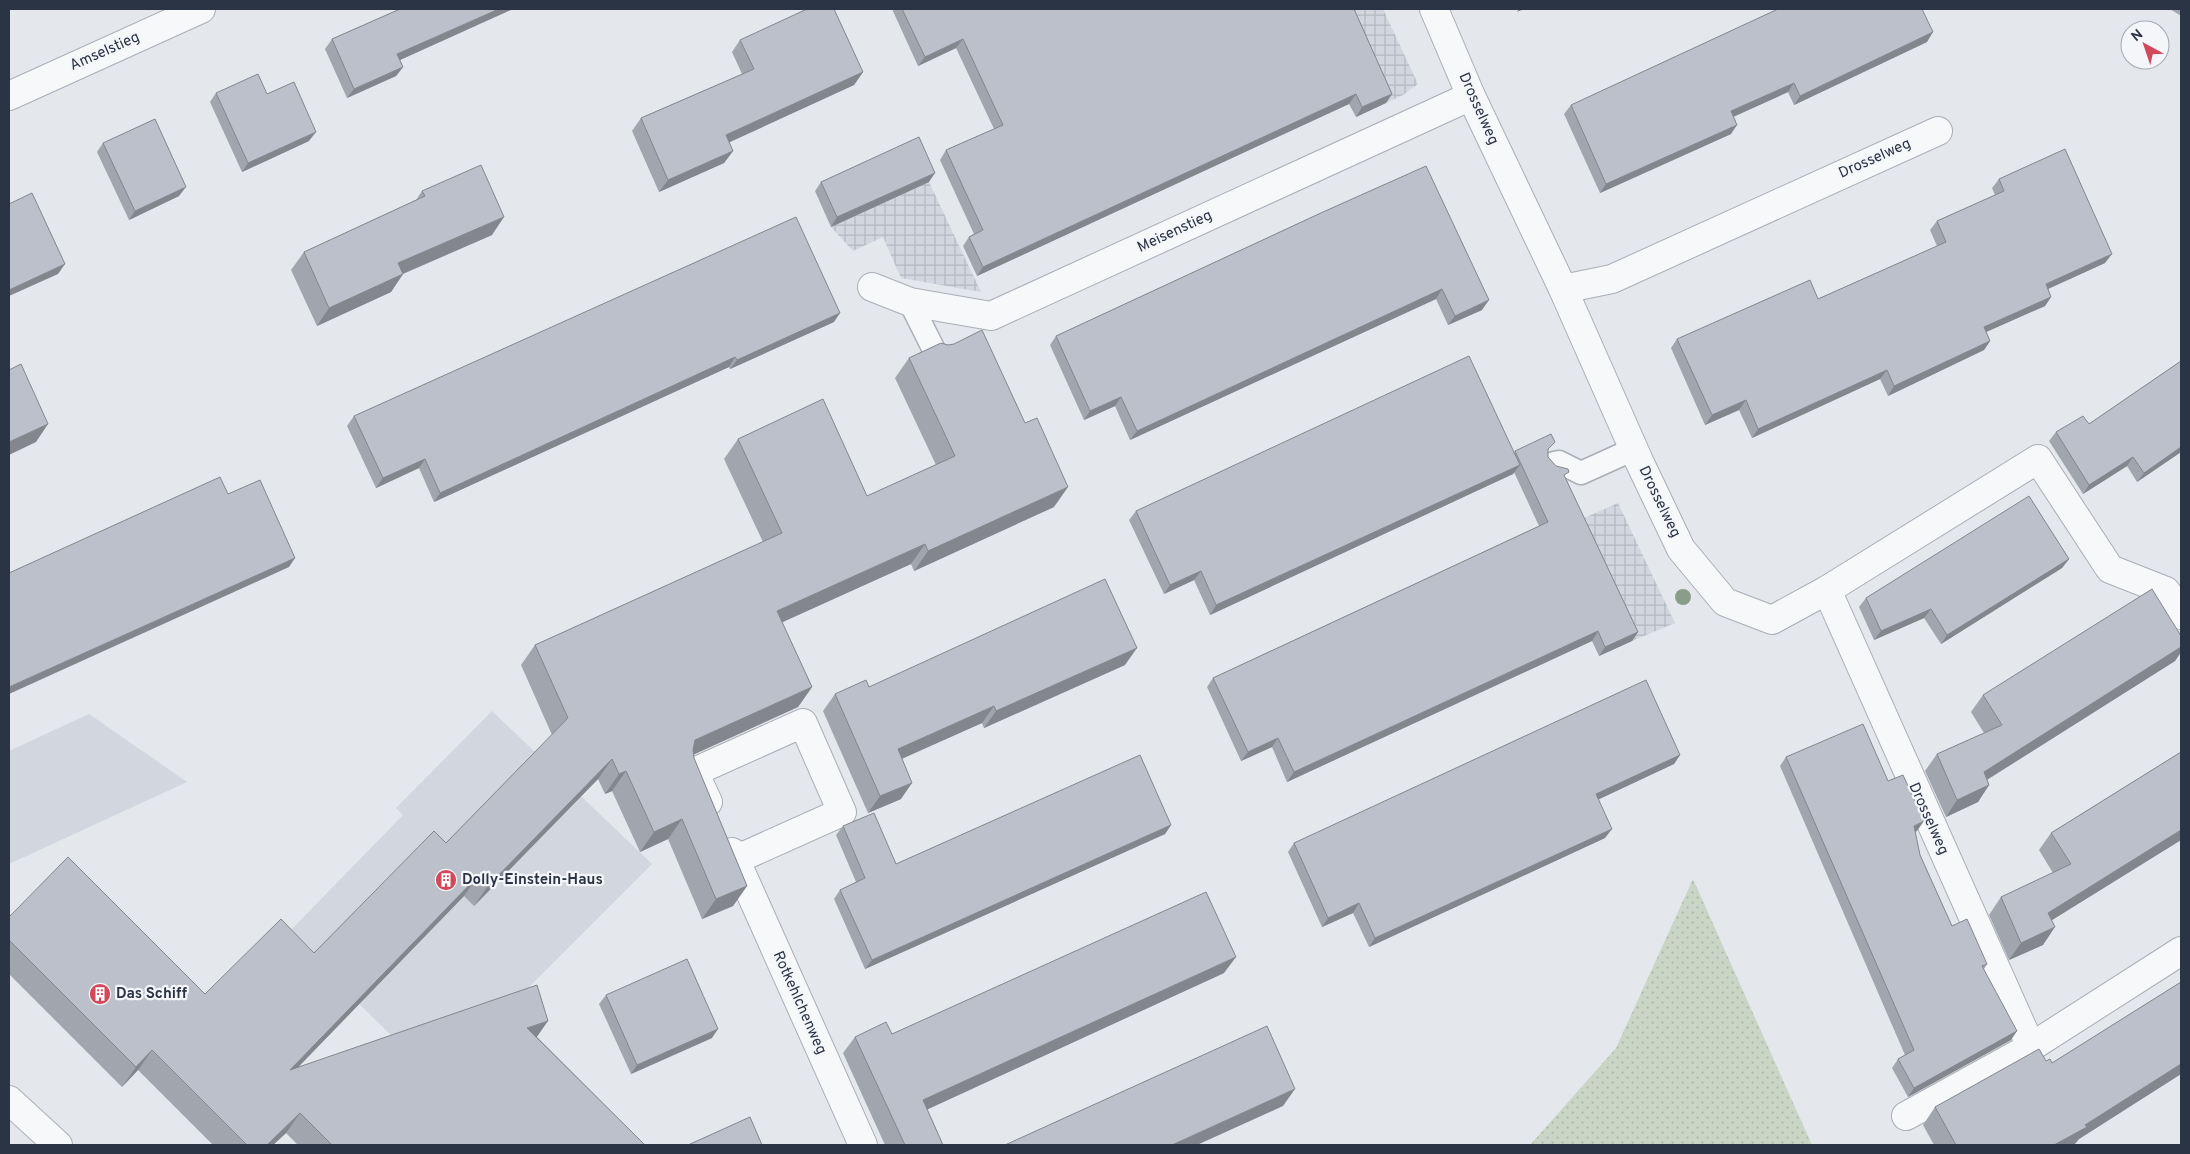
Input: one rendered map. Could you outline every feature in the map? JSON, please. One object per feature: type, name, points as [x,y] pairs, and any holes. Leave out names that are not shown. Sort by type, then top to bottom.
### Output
[{"type":"street","name":"Amselstieg","points":[[9,96],[201,9]]},
{"type":"street","name":"Drosselweg","points":[[1434,9],[1471,96],[1681,549],[1725,602],[1772,620],[1827,590],[2038,459],[2110,569],[2166,592],[2181,615]]},
{"type":"street","name":"Meisenstieg","points":[[872,287],[910,302],[992,316],[1471,96]]},
{"type":"street","name":"Drosselweg","points":[[1562,290],[1612,279],[1938,131]]},
{"type":"street","name":"Drosselweg","points":[[1827,590],[2031,1047]]},
{"type":"street","name":"Rotkehlchenweg","points":[[735,860],[842,812],[803,723],[694,772],[863,1145]]},
{"type":"street","points":[[1906,1116],[2031,1047],[2181,951]]},
{"type":"street","points":[[9,1100],[58,1145]]},
{"type":"lane","points":[[910,302],[936,352]]},
{"type":"lane","points":[[1554,463],[1559,462],[1581,473],[1634,449]]},
{"type":"shaded area","points":[[1343,9],[1383,9],[1418,84],[1403,95],[1386,103]]},
{"type":"shaded area","points":[[929,182],[981,292],[901,278],[883,237],[853,251],[831,227]]},
{"type":"shaded area","points":[[1618,503],[1675,623],[1632,641],[1575,522]]},
{"type":"shaded area","points":[[492,711],[652,864],[521,995],[394,1038],[287,934],[403,815],[396,808]]},
{"type":"shaded area","points":[[89,714],[187,782],[9,864],[9,751]]},
{"type":"green space","points":[[1693,879],[1812,1145],[1530,1145],[1616,1048]]},
{"type":"building","points":[[400,9],[499,9],[397,54],[403,67],[354,89],[332,39]]},
{"type":"building","points":[[807,9],[834,9],[863,72],[726,135],[733,151],[668,180],[641,118],[754,69],[740,40]]},
{"type":"building","points":[[902,9],[1354,9],[1392,94],[1362,107],[1356,94],[983,267],[969,237],[983,230],[946,150],[1003,125],[963,39],[925,57]]},
{"type":"building","points":[[1778,9],[1922,9],[1933,32],[1800,96],[1794,83],[1731,111],[1737,125],[1606,184],[1571,105]]},
{"type":"building","points":[[258,74],[267,94],[294,82],[316,132],[248,163],[216,93]]},
{"type":"building","points":[[155,119],[186,187],[135,211],[103,143]]},
{"type":"building","points":[[919,137],[935,173],[837,217],[821,182]]},
{"type":"building","points":[[2065,149],[2112,254],[2046,284],[2051,297],[1984,327],[1990,341],[1894,386],[1887,370],[1758,429],[1746,400],[1712,415],[1677,339],[1810,280],[1818,299],[1946,242],[1937,221],[2004,191],[1999,179]]},
{"type":"building","points":[[481,165],[504,217],[398,263],[403,274],[329,308],[304,252],[425,196],[422,191]]},
{"type":"building","points":[[1426,166],[1489,300],[1455,316],[1442,289],[1137,431],[1121,397],[1090,411],[1056,336]]},
{"type":"building","points":[[32,193],[65,264],[9,290],[9,204]]},
{"type":"building","points":[[796,217],[840,313],[737,360],[735,357],[440,493],[425,459],[383,478],[354,416]]},
{"type":"building","points":[[982,330],[1025,423],[1037,418],[1068,487],[928,551],[925,544],[777,611],[812,687],[695,740],[693,750],[694,758],[747,886],[716,899],[682,819],[654,832],[626,771],[619,774],[612,759],[488,886],[478,876],[290,1070],[537,985],[548,1021],[527,1028],[645,1145],[332,1145],[300,1113],[267,1145],[247,1145],[152,1050],[136,1067],[9,940],[9,917],[68,857],[205,994],[281,919],[314,953],[434,831],[446,843],[568,718],[535,645],[782,533],[738,439],[823,399],[867,496],[955,456],[909,358],[941,343],[954,344]]},
{"type":"building","points":[[1469,356],[1520,465],[1216,605],[1201,571],[1170,585],[1136,511]]},
{"type":"building","points":[[2181,361],[2181,447],[2144,473],[2133,457],[2089,485],[2056,432],[2083,416],[2089,424]]},
{"type":"building","points":[[21,364],[48,424],[9,442],[9,370]]},
{"type":"building","points":[[1551,434],[1555,442],[1548,449],[1548,457],[1556,466],[1568,469],[1569,472],[1564,475],[1638,632],[1605,647],[1598,631],[1294,772],[1278,738],[1248,752],[1213,678],[1548,522],[1515,451]]},
{"type":"building","points":[[220,477],[228,494],[260,480],[295,558],[9,687],[9,573]]},
{"type":"building","points":[[2029,496],[2069,559],[1947,635],[1931,609],[1881,631],[1866,598]]},
{"type":"building","points":[[1105,579],[1137,648],[996,711],[994,706],[898,749],[912,783],[880,796],[835,694],[866,680],[869,687]]},
{"type":"building","points":[[2152,589],[2181,636],[2181,647],[1984,772],[1989,785],[1957,800],[1937,754],[2002,725],[1983,695]]},
{"type":"building","points":[[1646,680],[1680,755],[1596,794],[1612,829],[1375,938],[1359,903],[1328,918],[1294,843]]},
{"type":"building","points":[[1863,724],[1888,781],[1903,775],[1924,821],[1914,826],[1920,855],[1952,926],[1967,919],[1987,964],[1982,966],[2017,1031],[1914,1088],[1898,1059],[1914,1050],[1786,757]]},
{"type":"building","points":[[2181,752],[2181,830],[2048,913],[2055,927],[2021,943],[2001,897],[2071,864],[2051,833]]},
{"type":"building","points":[[1140,755],[1171,825],[872,960],[840,890],[865,878],[843,826],[874,813],[896,864]]},
{"type":"building","points":[[1206,892],[1236,957],[923,1100],[943,1145],[905,1145],[855,1037],[886,1022],[892,1034]]},
{"type":"building","points":[[687,959],[718,1029],[637,1065],[606,995]]},
{"type":"building","points":[[2181,982],[2181,1064],[2085,1125],[2087,1127],[2054,1145],[1956,1145],[1935,1107],[2039,1049],[2046,1061],[2050,1059],[2052,1063]]},
{"type":"building","points":[[1267,1026],[1295,1089],[1172,1145],[1005,1145]]},
{"type":"building","points":[[750,1117],[762,1145],[688,1145]]},
{"type":"place","name":"Dolly-Einstein-Haus","points":[[446,880]]},
{"type":"place","name":"Das Schiff","points":[[100,994]]}]
